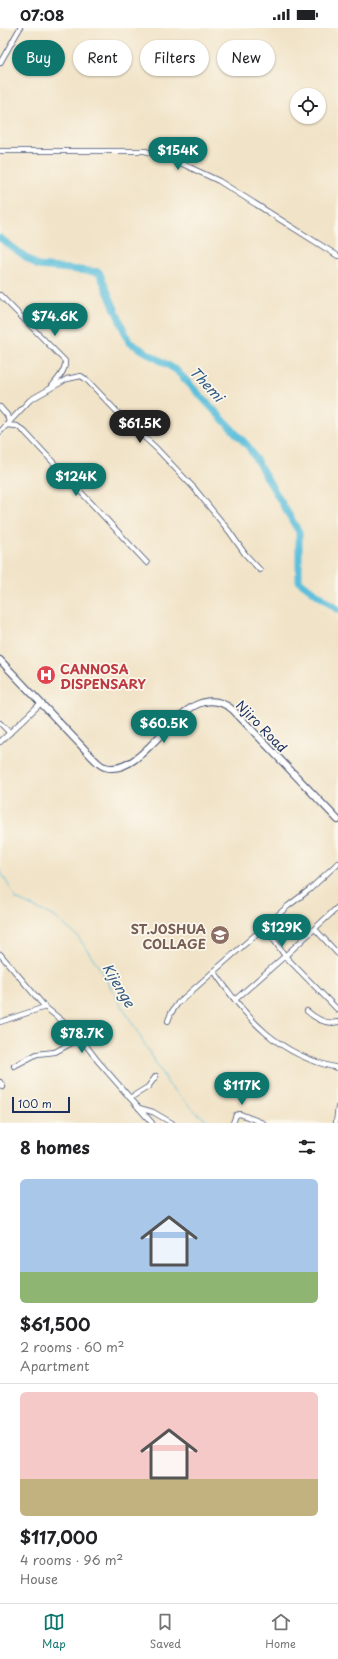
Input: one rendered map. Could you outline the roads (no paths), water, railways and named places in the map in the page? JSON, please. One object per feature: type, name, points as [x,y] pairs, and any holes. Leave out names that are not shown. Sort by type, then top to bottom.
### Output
[{"type":"street","points":[[0,63],[20,28]]},
{"type":"street","points":[[0,151],[145,151],[158,154],[179,162],[229,187],[338,256]]},
{"type":"street","points":[[0,295],[65,361],[63,370],[50,389]]},
{"type":"street","points":[[0,432],[30,400],[68,379],[81,376],[87,380],[121,416],[156,448],[194,488],[229,531],[244,554],[260,570]]},
{"type":"street","points":[[0,407],[7,415],[7,424]]},
{"type":"street","points":[[7,424],[17,426],[25,432],[147,563]]},
{"type":"street","name":"Njiro Road","points":[[0,660],[103,767],[117,768],[130,762],[192,707],[211,700],[220,702],[233,710],[338,820]]},
{"type":"street","points":[[0,742],[41,703]]},
{"type":"street","points":[[0,723],[10,733]]},
{"type":"street","points":[[168,1021],[171,1013],[178,1003],[288,906],[309,890],[338,863]]},
{"type":"street","points":[[236,999],[286,956],[338,907]]},
{"type":"street","points":[[265,927],[286,956],[338,1010]]},
{"type":"street","points":[[315,929],[338,954]]},
{"type":"street","points":[[0,954],[45,1007],[67,1023],[81,1038],[97,1060],[152,1123]]},
{"type":"street","points":[[214,971],[248,1016],[276,1042],[304,1058],[320,1064],[338,1068]]},
{"type":"street","points":[[0,1022],[45,1007]]},
{"type":"street","points":[[307,1011],[314,1018],[326,1022],[338,1022]]},
{"type":"street","points":[[14,1066],[38,1054],[55,1052],[81,1038]]},
{"type":"street","points":[[130,1098],[148,1087],[156,1076]]},
{"type":"street","points":[[0,1082],[3,1087]]},
{"type":"street","points":[[336,1123],[338,1107]]},
{"type":"street","points":[[139,1108],[153,1112],[172,1123]]},
{"type":"street","points":[[233,1123],[236,1115],[240,1114],[264,1123]]},
{"type":"waterway","name":"Themi","points":[[0,238],[38,266],[99,272],[129,342],[176,370],[248,446],[299,532],[299,581],[338,610]]},
{"type":"waterway","name":"Kijenge","points":[[0,870],[16,899],[55,917],[78,937],[95,961],[169,1085],[197,1113],[211,1123]]},
{"type":"place","name":"CANNOSA DISPENSARY","points":[[46,675]]},
{"type":"place","name":"ST.JOSHUA COLLAGE","points":[[220,935]]}]
